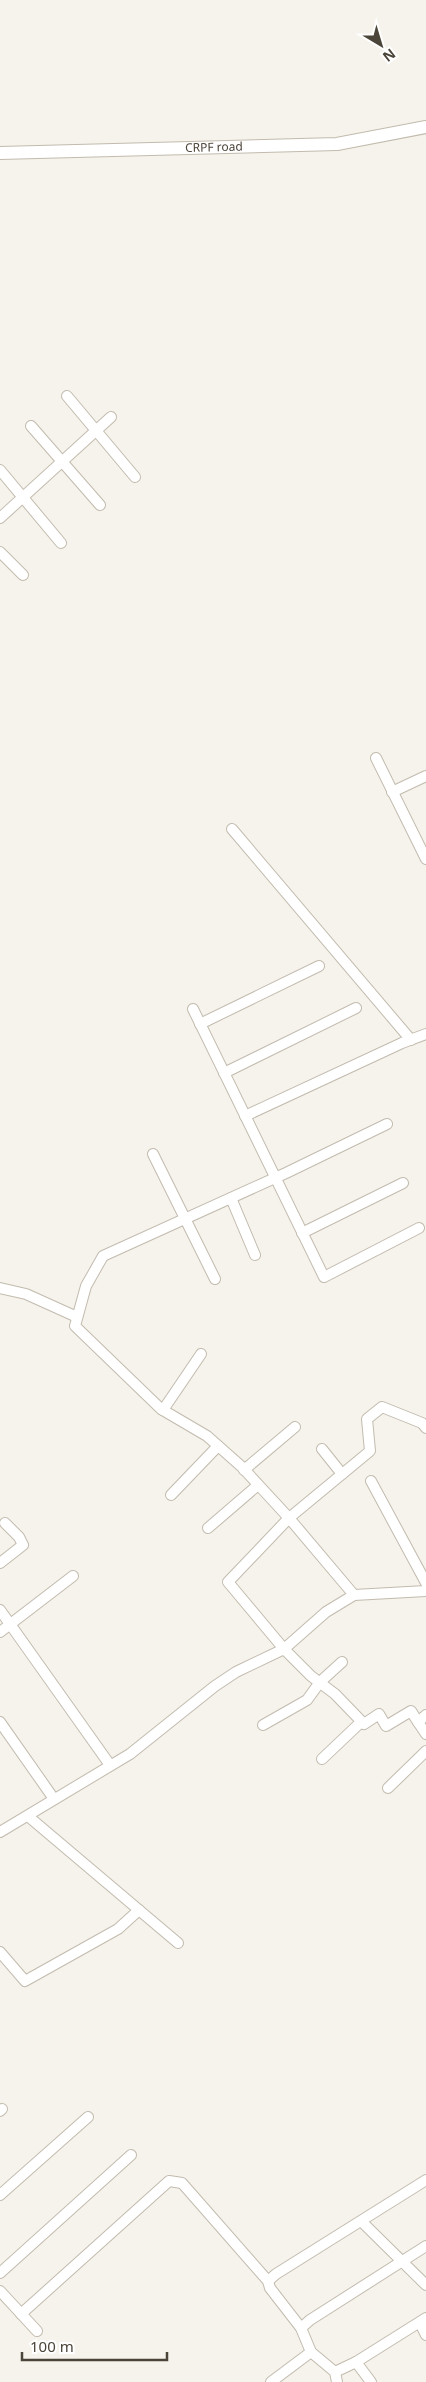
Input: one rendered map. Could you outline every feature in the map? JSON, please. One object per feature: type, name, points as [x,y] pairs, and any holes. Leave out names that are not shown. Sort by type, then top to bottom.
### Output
[{"type":"street","name":"CRPF road","points":[[0,153],[337,144],[426,127]]},
{"type":"street","points":[[67,396],[135,477]]},
{"type":"street","points":[[0,518],[111,418]]},
{"type":"street","points":[[30,426],[100,505]]},
{"type":"street","points":[[0,470],[61,543]]},
{"type":"street","points":[[0,552],[23,575]]},
{"type":"street","points":[[376,758],[392,792],[421,840],[426,859]]},
{"type":"street","points":[[392,792],[426,776]]},
{"type":"street","points":[[232,829],[411,1040]]},
{"type":"street","points":[[200,1024],[319,966]]},
{"type":"street","points":[[224,1073],[356,1008]]},
{"type":"street","points":[[193,1009],[324,1277],[419,1228]]},
{"type":"street","points":[[245,1116],[426,1034]]},
{"type":"street","points":[[354,1595],[289,1518],[244,1470],[207,1436],[163,1410],[75,1326],[86,1286],[103,1256],[275,1178],[387,1124]]},
{"type":"street","points":[[153,1154],[215,1279]]},
{"type":"street","points":[[302,1233],[403,1183]]},
{"type":"street","points":[[230,1198],[255,1255]]},
{"type":"street","points":[[0,1288],[26,1294],[78,1317]]},
{"type":"street","points":[[163,1410],[201,1354]]},
{"type":"street","points":[[426,1428],[422,1422],[382,1407],[367,1419],[370,1451],[289,1518],[228,1582],[284,1649],[335,1694],[361,1722],[364,1724],[379,1714],[386,1726],[411,1711],[422,1719],[426,1734]]},
{"type":"street","points":[[244,1470],[295,1427]]},
{"type":"street","points":[[170,1495],[218,1446]]},
{"type":"street","points":[[322,1449],[342,1474]]},
{"type":"street","points":[[371,1481],[426,1583]]},
{"type":"street","points":[[208,1528],[258,1485]]},
{"type":"street","points":[[0,1563],[23,1545],[5,1523]]},
{"type":"street","points":[[0,1632],[73,1576]]},
{"type":"street","points":[[0,1832],[29,1817],[54,1798],[130,1754],[229,1676],[284,1649],[326,1612],[354,1595],[426,1591]]},
{"type":"street","points":[[0,1610],[110,1765]]},
{"type":"street","points":[[263,1725],[307,1700],[320,1682],[342,1662]]},
{"type":"street","points":[[0,1722],[54,1798]]},
{"type":"street","points":[[322,1759],[361,1722]]},
{"type":"street","points":[[388,1788],[426,1751]]},
{"type":"street","points":[[29,1817],[178,1943]]},
{"type":"street","points":[[0,1952],[25,1981],[118,1929],[139,1910]]},
{"type":"street","points":[[0,2195],[88,2117]]},
{"type":"street","points":[[0,2273],[131,2155]]},
{"type":"street","points":[[268,2281],[276,2274],[362,2222],[426,2180]]},
{"type":"street","points":[[21,2314],[169,2181],[182,2183],[268,2281],[270,2288],[301,2328],[311,2352],[336,2377],[356,2362],[423,2321],[426,2335]]},
{"type":"street","points":[[362,2222],[426,2285]]},
{"type":"street","points":[[301,2328],[310,2320],[426,2246]]},
{"type":"street","points":[[0,2291],[37,2331]]},
{"type":"street","points":[[271,2382],[311,2352]]},
{"type":"street","points":[[356,2362],[371,2382]]}]
